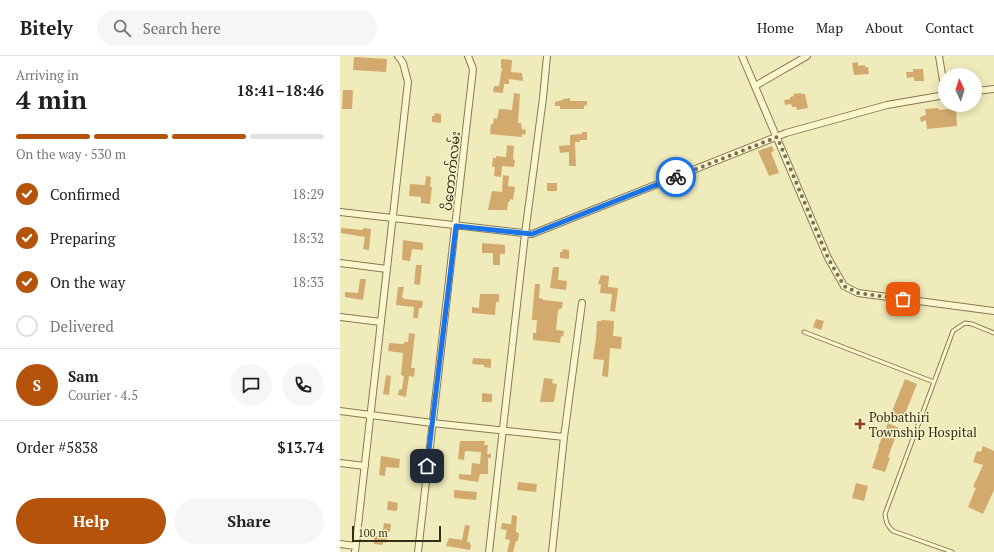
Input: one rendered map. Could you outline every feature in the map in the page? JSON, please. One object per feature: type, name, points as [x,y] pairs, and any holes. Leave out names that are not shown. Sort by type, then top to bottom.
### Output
[{"type":"street","points":[[340,544],[355,549],[408,82],[403,63],[398,56]]},
{"type":"street","name":"ပိတောက်လမ်း","points":[[418,552],[473,69],[468,56]]},
{"type":"street","points":[[489,552],[547,56]]},
{"type":"street","points":[[742,56],[828,258],[844,286],[858,293],[994,311]]},
{"type":"street","points":[[755,86],[807,56]]},
{"type":"street","points":[[939,56],[941,68]]},
{"type":"street","points":[[982,90],[994,89]]},
{"type":"street","points":[[340,212],[532,234],[777,137],[887,105],[938,95]]},
{"type":"street","points":[[340,263],[387,269]]},
{"type":"street","points":[[552,552],[564,437],[582,303]]},
{"type":"street","points":[[340,317],[381,322]]},
{"type":"street","points":[[340,411],[432,423],[564,437]]},
{"type":"street","points":[[340,463],[365,466]]},
{"type":"lane","points":[[952,552],[893,532],[886,522],[885,514],[953,331],[965,323],[972,324],[994,333]]},
{"type":"lane","points":[[804,332],[934,382]]},
{"type":"building","points":[[354,57],[387,59],[386,72],[353,70]]},
{"type":"building","points":[[501,59],[512,60],[511,72],[522,73],[523,81],[509,79],[509,84],[504,84],[503,93],[493,92],[494,86],[499,86],[502,68]]},
{"type":"building","points":[[858,62],[858,66],[865,65],[865,67],[868,67],[869,74],[854,75],[852,63]]},
{"type":"building","points":[[913,69],[923,69],[924,81],[914,81],[914,77],[907,78],[906,72],[913,72]]},
{"type":"building","points":[[343,90],[353,90],[352,109],[342,109]]},
{"type":"building","points":[[514,93],[520,94],[518,123],[521,123],[522,129],[526,130],[525,135],[522,134],[522,137],[490,134],[491,124],[493,124],[494,118],[497,119],[499,109],[512,110]]},
{"type":"building","points":[[793,94],[805,94],[808,108],[797,110],[796,107],[792,107],[791,104],[785,105],[784,100],[790,99],[790,97],[794,96]]},
{"type":"building","points":[[570,98],[570,101],[587,101],[587,105],[584,106],[584,109],[560,109],[560,106],[555,106],[555,102]]},
{"type":"building","points":[[938,108],[938,112],[956,112],[957,126],[927,129],[926,120],[921,122],[920,117],[926,115],[925,109]]},
{"type":"building","points":[[435,113],[441,114],[441,123],[432,122],[432,116],[434,116]]},
{"type":"building","points":[[582,132],[587,132],[587,140],[575,142],[576,166],[569,166],[569,152],[560,153],[559,146],[570,145],[570,135],[582,134]]},
{"type":"building","points":[[507,145],[514,146],[514,167],[502,166],[501,177],[494,176],[495,167],[492,167],[493,158],[496,158],[496,156],[506,157]]},
{"type":"building","points":[[772,146],[774,151],[771,152],[779,173],[769,176],[758,151]]},
{"type":"building","points":[[503,175],[509,176],[508,186],[515,187],[513,200],[510,199],[510,202],[508,202],[507,210],[488,210],[492,191],[502,192]]},
{"type":"building","points":[[426,176],[431,177],[430,187],[432,187],[430,204],[421,203],[421,197],[409,196],[410,184],[425,185]]},
{"type":"building","points":[[547,183],[557,183],[557,191],[547,191]]},
{"type":"building","points":[[341,228],[363,230],[363,228],[371,229],[369,250],[363,249],[365,237],[341,233]]},
{"type":"building","points":[[403,240],[423,243],[423,250],[412,249],[410,261],[402,260]]},
{"type":"building","points":[[482,243],[505,245],[505,254],[500,254],[500,265],[493,265],[493,253],[482,253]]},
{"type":"building","points":[[563,249],[569,250],[569,259],[560,258],[560,252],[562,252]]},
{"type":"building","points":[[416,265],[422,265],[420,285],[414,284]]},
{"type":"building","points":[[553,267],[559,267],[558,280],[567,281],[566,290],[550,288]]},
{"type":"building","points":[[601,275],[609,276],[608,287],[618,288],[615,312],[610,311],[612,294],[600,293],[601,284],[598,284]]},
{"type":"building","points":[[360,279],[366,279],[363,300],[345,297],[345,292],[358,293]]},
{"type":"building","points":[[535,284],[540,284],[539,298],[543,300],[563,302],[562,308],[558,310],[556,330],[564,331],[563,337],[561,336],[560,343],[533,340],[533,333],[536,333],[537,320],[532,320]]},
{"type":"building","points":[[398,287],[404,287],[402,297],[405,299],[423,301],[422,308],[419,308],[418,318],[413,318],[414,307],[396,305]]},
{"type":"building","points":[[480,294],[499,294],[499,302],[496,302],[495,315],[472,313],[472,307],[479,308]]},
{"type":"building","points":[[816,319],[824,321],[821,330],[813,327]]},
{"type":"building","points":[[597,321],[614,321],[613,336],[622,337],[621,349],[610,348],[608,377],[602,376],[604,360],[593,359]]},
{"type":"building","points":[[409,333],[415,334],[411,368],[415,368],[414,377],[409,376],[406,397],[398,395],[399,390],[402,389],[404,376],[401,375],[403,353],[388,351],[389,343],[404,344],[404,342],[408,342]]},
{"type":"building","points":[[473,358],[491,359],[491,368],[484,367],[484,365],[472,364]]},
{"type":"building","points":[[386,375],[391,376],[389,395],[383,394]]},
{"type":"building","points":[[544,378],[553,379],[552,383],[557,384],[554,402],[540,402]]},
{"type":"building","points":[[905,379],[917,384],[903,419],[891,414]]},
{"type":"building","points":[[482,393],[492,394],[492,402],[482,402]]},
{"type":"building","points":[[888,423],[899,428],[888,457],[890,458],[885,472],[872,468],[878,447]]},
{"type":"building","points":[[460,441],[485,441],[484,445],[488,445],[487,454],[491,454],[491,458],[488,458],[488,474],[480,474],[478,482],[459,479],[459,474],[471,475],[472,463],[480,464],[481,452],[465,451],[464,460],[458,459]]},
{"type":"building","points":[[983,446],[994,451],[994,490],[983,514],[968,507],[976,488],[973,487],[983,465],[973,462],[977,451],[981,452]]},
{"type":"building","points":[[381,456],[400,459],[399,468],[386,467],[385,476],[379,475]]},
{"type":"building","points":[[518,482],[537,484],[536,492],[517,490]]},
{"type":"building","points":[[856,483],[868,486],[864,501],[852,498]]},
{"type":"building","points":[[454,490],[477,492],[476,500],[454,498]]},
{"type":"building","points":[[388,501],[398,503],[397,511],[387,510]]},
{"type":"building","points":[[512,515],[517,516],[516,532],[519,533],[518,541],[516,541],[513,552],[507,552],[510,540],[505,539],[507,530],[501,529],[502,523],[511,524]]},
{"type":"building","points":[[384,523],[391,524],[386,543],[383,542],[383,545],[374,544],[374,536],[382,536]]},
{"type":"building","points":[[465,525],[470,526],[467,542],[470,542],[470,550],[446,546],[449,538],[462,540]]},
{"type":"way so far","points":[[676,177],[777,137],[828,258],[844,286],[858,293],[903,299]]},
{"type":"place","name":"Pobbathiri Township Hospital","points":[[860,424]]},
{"type":"route","points":[[427,466],[456,226],[532,234],[676,177]]}]
